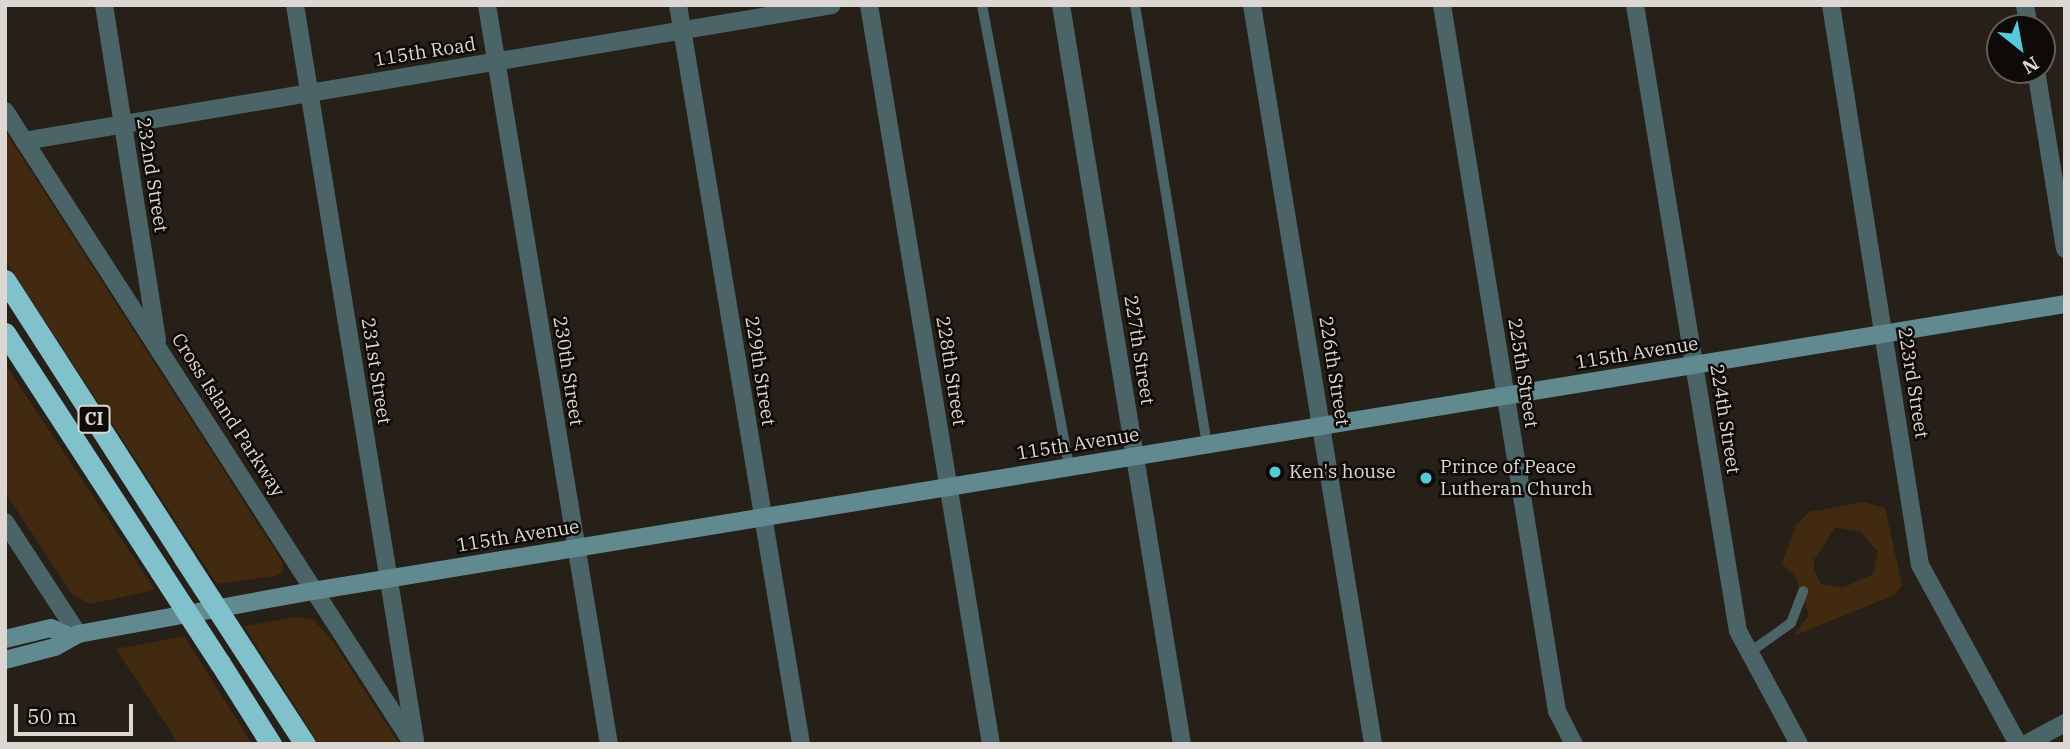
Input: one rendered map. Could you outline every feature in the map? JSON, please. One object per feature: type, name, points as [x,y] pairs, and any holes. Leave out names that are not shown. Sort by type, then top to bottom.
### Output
[{"type":"highway","name":"CI","points":[[5,280],[305,744]]},
{"type":"highway","name":"CI","points":[[5,333],[271,744]]},
{"type":"main road","name":"115th Avenue","points":[[73,635],[388,578],[2065,304]]},
{"type":"main road","points":[[5,639],[51,628],[73,635]]},
{"type":"main road","points":[[5,660],[55,647],[73,635]]},
{"type":"street","name":"232nd Street","points":[[104,5],[159,351]]},
{"type":"street","name":"231st Street","points":[[295,5],[414,744]]},
{"type":"street","name":"230th Street","points":[[487,5],[609,744]]},
{"type":"street","name":"229th Street","points":[[678,5],[801,744]]},
{"type":"street","name":"115th Road","points":[[24,141],[832,5]]},
{"type":"street","name":"228th Street","points":[[869,5],[991,744]]},
{"type":"street","name":"227th Street","points":[[1061,5],[1182,744]]},
{"type":"street","name":"226th Street","points":[[1252,5],[1373,744]]},
{"type":"street","name":"225th Street","points":[[1442,5],[1557,711],[1574,744]]},
{"type":"street","name":"224th Street","points":[[1635,5],[1738,631],[1799,744]]},
{"type":"street","name":"223rd Street","points":[[1832,5],[1920,565],[2018,744]]},
{"type":"street","points":[[2038,84],[2065,249]]},
{"type":"street","name":"Cross Island Parkway","points":[[5,111],[414,744]]},
{"type":"street","points":[[5,522],[73,635]]},
{"type":"street","points":[[2026,744],[2065,723]]},
{"type":"lane","points":[[982,5],[1069,467]]},
{"type":"lane","points":[[1135,5],[1207,444]]},
{"type":"lane","points":[[1750,652],[1791,623],[1803,591]]},
{"type":"shaded area","points":[[5,131],[283,563],[283,571],[276,576],[217,584],[11,269],[5,259]]},
{"type":"shaded area","points":[[5,364],[155,590],[90,604],[71,593],[5,492]]},
{"type":"shaded area","points":[[1864,502],[1885,508],[1902,585],[1894,595],[1793,636],[1809,615],[1795,576],[1782,564],[1796,525],[1809,512]],"holes":[[[1835,527],[1861,532],[1878,552],[1873,574],[1843,588],[1821,584],[1814,571],[1814,560]]]},
{"type":"shaded area","points":[[296,617],[314,620],[332,640],[399,744],[319,744],[244,626]]},
{"type":"shaded area","points":[[184,636],[252,744],[179,744],[116,649]]},
{"type":"place","name":"Ken's house","points":[[1275,472]]},
{"type":"place","name":"Prince of Peace Lutheran Church","points":[[1426,478]]}]
